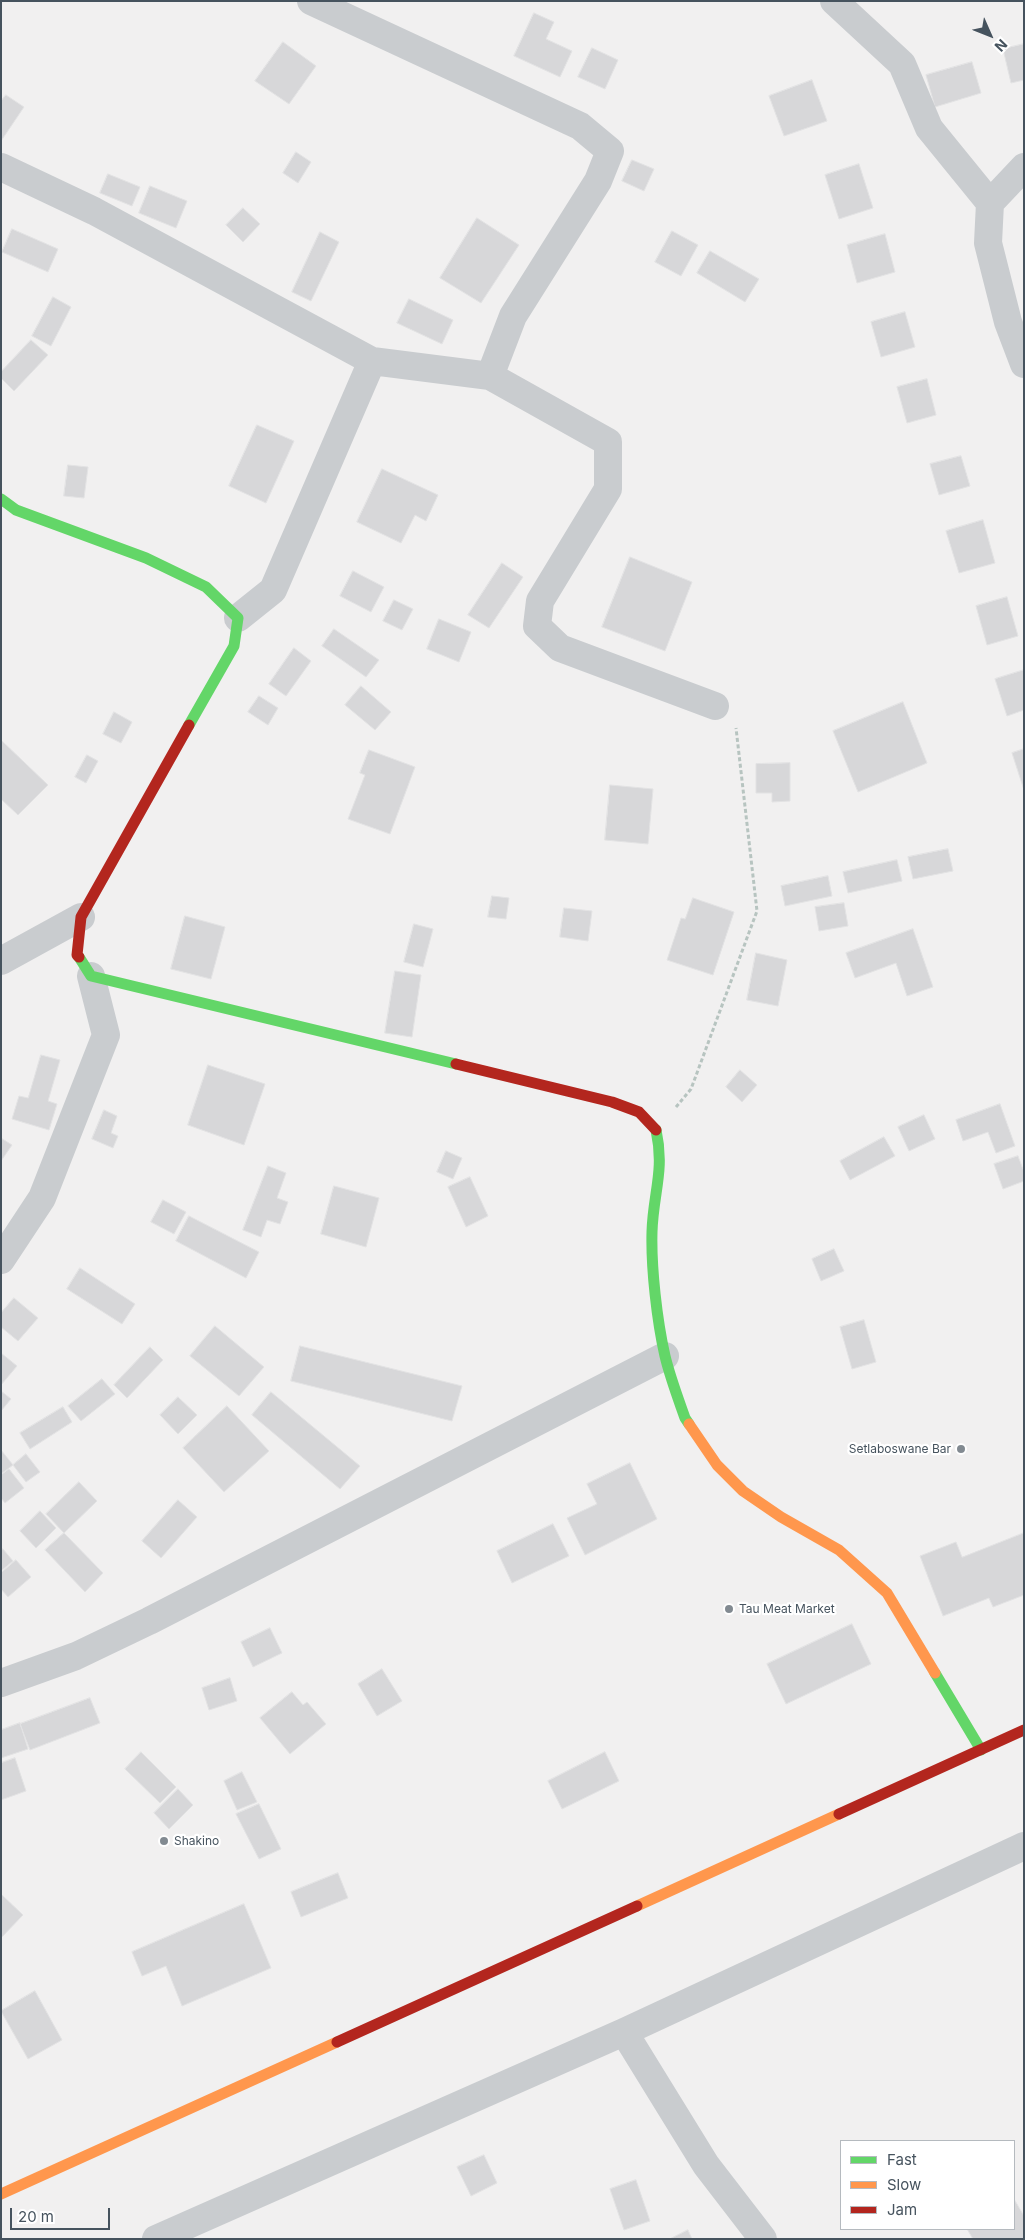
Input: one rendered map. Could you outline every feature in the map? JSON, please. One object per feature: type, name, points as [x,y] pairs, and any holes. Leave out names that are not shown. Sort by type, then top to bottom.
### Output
[{"type":"street","points":[[311,1],[580,126],[610,151],[598,181],[513,316],[490,376]]},
{"type":"street","points":[[834,1],[902,64],[929,128],[990,203]]},
{"type":"street","points":[[1,166],[94,211],[372,361],[490,376],[608,442],[608,489],[540,601],[537,626],[560,648],[714,706]]},
{"type":"street","points":[[1024,167],[990,203],[988,243],[1008,322],[1024,364]]},
{"type":"street","points":[[1,1260],[42,1198],[106,1035],[91,976],[77,954],[81,918],[234,646],[238,618],[273,590],[372,361]]},
{"type":"street","points":[[1,499],[16,510],[146,558],[206,587],[238,618]]},
{"type":"street","points":[[1,961],[81,918]]},
{"type":"street","points":[[91,976],[612,1102],[640,1112],[656,1130],[660,1151],[660,1178],[652,1231],[655,1285],[665,1356],[685,1418],[717,1465],[743,1491],[839,1550],[887,1593],[981,1750]]},
{"type":"street","points":[[1,1683],[76,1656],[149,1621],[665,1356]]},
{"type":"street","points":[[1,2194],[1024,1730]]},
{"type":"street","points":[[156,2239],[624,2032],[1024,1846]]},
{"type":"street","points":[[624,2032],[706,2165],[763,2239]]},
{"type":"path","points":[[656,1130],[691,1089],[757,911],[738,729],[714,706]]},
{"type":"building","points":[[534,13],[554,22],[546,39],[572,51],[560,77],[514,56]]},
{"type":"building","points":[[283,42],[316,66],[289,104],[255,81]]},
{"type":"building","points":[[1024,44],[1024,80],[1011,83],[1003,49]]},
{"type":"building","points":[[592,48],[618,60],[605,89],[578,77]]},
{"type":"building","points":[[972,62],[981,93],[935,107],[926,75]]},
{"type":"building","points":[[812,80],[827,121],[784,136],[769,96]]},
{"type":"building","points":[[6,95],[24,107],[1,141],[1,101]]},
{"type":"building","points":[[296,152],[311,162],[298,183],[283,173]]},
{"type":"building","points":[[632,160],[654,169],[644,191],[622,181]]},
{"type":"building","points":[[859,164],[873,208],[839,219],[825,175]]},
{"type":"building","points":[[108,174],[140,187],[132,206],[100,193]]},
{"type":"building","points":[[150,186],[187,201],[176,228],[139,213]]},
{"type":"building","points":[[243,208],[260,224],[243,242],[226,225]]},
{"type":"building","points":[[477,218],[519,245],[481,303],[440,278]]},
{"type":"building","points":[[12,229],[58,249],[48,272],[2,252]]},
{"type":"building","points":[[672,231],[698,245],[681,276],[655,262]]},
{"type":"building","points":[[320,232],[339,242],[311,301],[292,292]]},
{"type":"building","points":[[885,234],[895,272],[857,283],[847,245]]},
{"type":"building","points":[[710,251],[759,279],[745,302],[697,273]]},
{"type":"building","points":[[53,297],[71,307],[51,346],[32,336]]},
{"type":"building","points":[[409,299],[453,320],[442,344],[397,323]]},
{"type":"building","points":[[905,312],[915,347],[881,357],[871,322]]},
{"type":"building","points":[[31,340],[48,355],[14,391],[1,378],[1,372]]},
{"type":"building","points":[[927,379],[936,415],[907,423],[897,387]]},
{"type":"building","points":[[257,425],[294,441],[266,503],[229,486]]},
{"type":"building","points":[[961,456],[970,486],[939,495],[930,464]]},
{"type":"building","points":[[68,465],[88,467],[84,498],[64,496]]},
{"type":"building","points":[[382,469],[438,495],[426,521],[415,515],[401,543],[357,522]]},
{"type":"building","points":[[983,520],[995,563],[959,573],[946,531]]},
{"type":"building","points":[[630,557],[692,582],[665,651],[602,627]]},
{"type":"building","points":[[502,563],[523,577],[489,628],[468,615]]},
{"type":"building","points":[[353,571],[384,587],[371,612],[340,596]]},
{"type":"building","points":[[1007,597],[1018,636],[987,645],[976,606]]},
{"type":"building","points":[[394,600],[413,609],[402,630],[383,621]]},
{"type":"building","points":[[439,619],[471,632],[459,662],[427,649]]},
{"type":"building","points":[[334,629],[379,660],[366,677],[322,646]]},
{"type":"building","points":[[294,648],[311,661],[286,696],[269,684]]},
{"type":"building","points":[[1024,670],[1024,710],[1007,716],[995,679]]},
{"type":"building","points":[[361,686],[391,712],[375,730],[345,705]]},
{"type":"building","points":[[259,696],[278,708],[268,725],[248,712]]},
{"type":"building","points":[[903,702],[927,763],[858,792],[833,731]]},
{"type":"building","points":[[114,712],[132,722],[121,743],[103,734]]},
{"type":"building","points":[[1,740],[48,785],[18,815],[1,799]]},
{"type":"building","points":[[1024,749],[1024,790],[1012,753]]},
{"type":"building","points":[[369,750],[415,767],[390,834],[348,819],[365,775],[360,773]]},
{"type":"building","points":[[87,755],[98,761],[86,783],[75,777]]},
{"type":"building","points":[[790,763],[790,801],[772,802],[772,793],[756,793],[756,764]]},
{"type":"building","points":[[610,785],[653,789],[648,844],[605,840]]},
{"type":"building","points":[[948,849],[953,871],[913,879],[908,857]]},
{"type":"building","points":[[897,860],[902,881],[848,893],[843,872]]},
{"type":"building","points":[[828,876],[832,896],[785,906],[781,886]]},
{"type":"building","points":[[492,896],[509,898],[506,919],[488,917]]},
{"type":"building","points":[[693,898],[734,912],[713,975],[667,960],[681,918],[685,919]]},
{"type":"building","points":[[844,903],[848,926],[819,931],[815,907]]},
{"type":"building","points":[[564,908],[592,911],[588,941],[560,937]]},
{"type":"building","points":[[185,916],[225,927],[211,979],[171,969]]},
{"type":"building","points":[[414,924],[433,929],[423,967],[404,962]]},
{"type":"building","points":[[913,929],[933,987],[907,996],[896,963],[855,978],[846,953]]},
{"type":"building","points":[[756,953],[787,960],[778,1006],[747,1000]]},
{"type":"building","points":[[395,971],[421,975],[412,1037],[385,1033]]},
{"type":"building","points":[[41,1055],[60,1060],[48,1101],[57,1104],[49,1130],[12,1119],[19,1096],[28,1098]]},
{"type":"building","points":[[208,1065],[265,1084],[244,1145],[188,1125]]},
{"type":"building","points":[[740,1070],[757,1085],[742,1102],[726,1087]]},
{"type":"building","points":[[1000,1104],[1015,1146],[996,1153],[988,1132],[963,1141],[956,1120]]},
{"type":"building","points":[[104,1110],[117,1116],[111,1133],[118,1136],[113,1148],[92,1139]]},
{"type":"building","points":[[924,1115],[935,1139],[909,1151],[898,1127]]},
{"type":"building","points":[[884,1137],[895,1156],[850,1180],[840,1161]]},
{"type":"building","points":[[1,1138],[12,1145],[1,1161]]},
{"type":"building","points":[[446,1151],[462,1158],[453,1179],[437,1172]]},
{"type":"building","points":[[1018,1156],[1024,1172],[1024,1181],[1003,1189],[994,1164]]},
{"type":"building","points":[[268,1166],[286,1173],[277,1198],[288,1202],[280,1224],[267,1220],[261,1237],[243,1230]]},
{"type":"building","points":[[470,1177],[488,1216],[466,1227],[448,1187]]},
{"type":"building","points":[[334,1186],[379,1198],[366,1247],[321,1234]]},
{"type":"building","points":[[163,1200],[186,1212],[174,1234],[151,1222]]},
{"type":"building","points":[[189,1216],[259,1252],[246,1278],[176,1241]]},
{"type":"building","points":[[834,1249],[844,1271],[821,1281],[812,1259]]},
{"type":"building","points":[[80,1268],[135,1304],[122,1324],[67,1289]]},
{"type":"building","points":[[14,1298],[38,1318],[18,1341],[1,1327],[1,1313]]},
{"type":"building","points":[[864,1320],[876,1362],[852,1369],[840,1327]]},
{"type":"building","points":[[215,1326],[264,1367],[239,1396],[190,1356]]},
{"type":"building","points":[[300,1346],[462,1386],[452,1421],[291,1381]]},
{"type":"building","points":[[150,1347],[163,1360],[127,1398],[114,1385]]},
{"type":"building","points":[[1,1353],[17,1366],[1,1385]]},
{"type":"building","points":[[102,1379],[115,1394],[81,1421],[68,1406]]},
{"type":"building","points":[[1,1391],[11,1399],[1,1411]]},
{"type":"building","points":[[271,1392],[360,1466],[340,1489],[252,1415]]},
{"type":"building","points":[[178,1397],[197,1415],[178,1434],[160,1415]]},
{"type":"building","points":[[227,1406],[269,1451],[224,1492],[183,1448]]},
{"type":"building","points":[[63,1407],[72,1422],[30,1449],[20,1433]]},
{"type":"building","points":[[1,1450],[13,1465],[1,1474]]},
{"type":"building","points":[[26,1454],[40,1472],[26,1482],[13,1465]]},
{"type":"building","points":[[630,1463],[657,1519],[585,1555],[567,1518],[597,1504],[587,1484]]},
{"type":"building","points":[[9,1469],[24,1488],[5,1503],[1,1498],[1,1475]]},
{"type":"building","points":[[79,1482],[97,1501],[64,1533],[46,1514]]},
{"type":"building","points":[[178,1500],[197,1517],[161,1558],[142,1541]]},
{"type":"building","points":[[40,1511],[56,1528],[36,1548],[20,1531]]},
{"type":"building","points":[[553,1524],[569,1556],[512,1583],[497,1551]]},
{"type":"building","points":[[64,1533],[103,1573],[85,1592],[45,1550]]},
{"type":"building","points":[[1024,1533],[1024,1595],[993,1607],[989,1598],[943,1616],[920,1556],[956,1542],[962,1557]]},
{"type":"building","points":[[3,1549],[13,1561],[1,1571],[1,1550]]},
{"type":"building","points":[[16,1560],[31,1577],[8,1597],[1,1589],[1,1573]]},
{"type":"building","points":[[852,1624],[871,1664],[786,1704],[767,1664]]},
{"type":"building","points":[[270,1628],[282,1653],[253,1667],[241,1642]]},
{"type":"building","points":[[382,1669],[402,1701],[377,1716],[358,1684]]},
{"type":"building","points":[[230,1678],[237,1701],[209,1710],[202,1688]]},
{"type":"building","points":[[292,1692],[303,1705],[307,1702],[326,1724],[290,1754],[260,1718]]},
{"type":"building","points":[[90,1698],[100,1723],[30,1750],[20,1724]]},
{"type":"building","points":[[20,1723],[28,1749],[1,1758],[1,1730]]},
{"type":"building","points":[[141,1752],[176,1787],[160,1803],[125,1769]]},
{"type":"building","points":[[605,1752],[619,1781],[562,1809],[548,1781]]},
{"type":"building","points":[[15,1758],[26,1791],[1,1800],[1,1763]]},
{"type":"building","points":[[242,1772],[257,1802],[237,1810],[224,1781]]},
{"type":"building","points":[[178,1789],[193,1805],[169,1829],[154,1813]]},
{"type":"building","points":[[259,1804],[281,1849],[259,1859],[236,1814]]},
{"type":"building","points":[[338,1873],[348,1898],[301,1917],[291,1892]]},
{"type":"building","points":[[1,1894],[23,1915],[1,1938]]},
{"type":"building","points":[[244,1904],[271,1968],[182,2006],[166,1966],[142,1976],[132,1952]]},
{"type":"building","points":[[35,1991],[62,2040],[28,2059],[1,2011]]},
{"type":"building","points":[[484,2155],[497,2183],[471,2196],[457,2167]]},
{"type":"building","points":[[636,2180],[650,2221],[624,2230],[610,2189]]},
{"type":"building","points":[[1015,2201],[1024,2216],[1024,2239],[973,2239],[968,2230],[1015,2230]]},
{"type":"building","points":[[688,2230],[692,2239],[670,2239]]},
{"type":"traffic: fast","points":[[1,499],[16,510],[146,558],[206,587],[238,618],[234,646],[189,725]]},
{"type":"traffic: fast","points":[[79,957],[91,976],[456,1064]]},
{"type":"traffic: fast","points":[[656,1130],[659,1170],[652,1232],[655,1294],[659,1327],[667,1364],[685,1418],[689,1424]]},
{"type":"traffic: fast","points":[[935,1673],[981,1750]]},
{"type":"traffic: slow","points":[[689,1424],[717,1465],[743,1491],[781,1517],[839,1550],[887,1593],[935,1673]]},
{"type":"traffic: slow","points":[[637,1906],[839,1814]]},
{"type":"traffic: slow","points":[[1,2194],[337,2042]]},
{"type":"traffic: jam","points":[[79,957],[77,955],[81,917],[189,725]]},
{"type":"traffic: jam","points":[[456,1064],[612,1102],[639,1112],[656,1130]]},
{"type":"traffic: jam","points":[[839,1814],[1024,1730]]},
{"type":"traffic: jam","points":[[337,2042],[637,1906]]},
{"type":"place","name":"Setlaboswane Bar","points":[[961,1449]]},
{"type":"place","name":"Tau Meat Market","points":[[729,1609]]},
{"type":"place","name":"Shakino","points":[[164,1841]]}]
